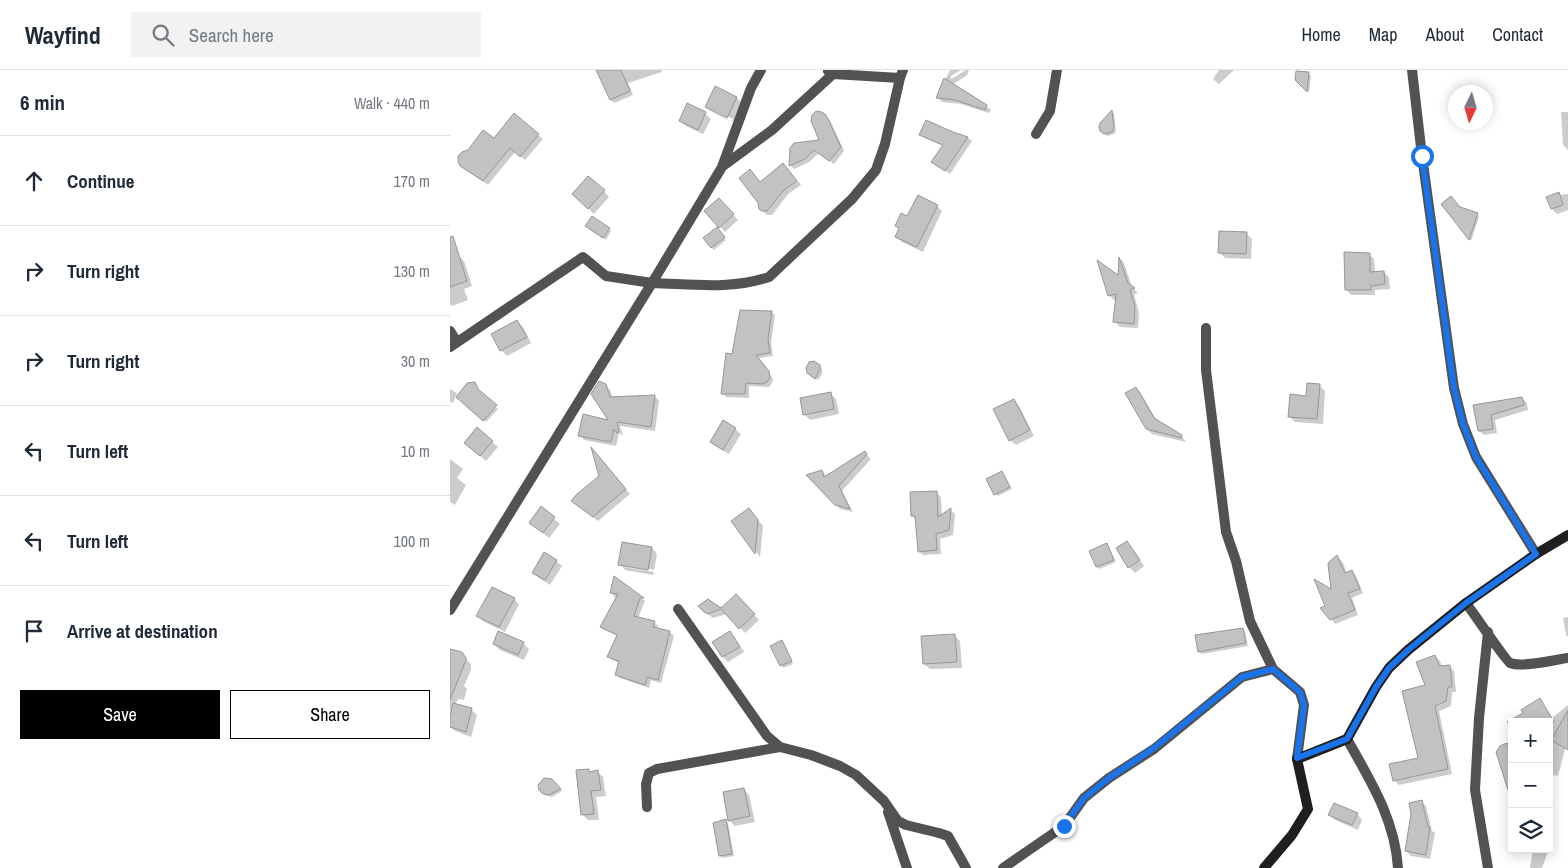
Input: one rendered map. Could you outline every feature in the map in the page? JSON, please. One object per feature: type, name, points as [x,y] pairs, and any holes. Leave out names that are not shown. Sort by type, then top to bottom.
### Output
[{"type":"street","points":[[450,610],[722,167],[752,88],[762,70]]},
{"type":"street","points":[[1036,134],[1050,111],[1057,70]]},
{"type":"street","points":[[1412,70],[1453,379],[1461,415],[1476,457],[1536,554]]},
{"type":"street","points":[[450,331],[454,344],[583,257],[606,276],[652,283],[731,285],[752,283],[768,277],[852,199],[876,170],[885,144],[901,74],[830,72],[772,130],[722,167]]},
{"type":"street","points":[[1206,328],[1206,370],[1226,532],[1236,561],[1250,621],[1273,669],[1300,692],[1304,705],[1297,758],[1308,810],[1292,835],[1264,868]]},
{"type":"street","points":[[1297,758],[1347,739],[1376,687],[1389,668],[1408,650],[1466,603],[1568,534]]},
{"type":"street","points":[[1466,603],[1488,632],[1506,661],[1511,664],[1568,658]]},
{"type":"street","points":[[678,609],[767,736],[780,747]]},
{"type":"street","points":[[1488,632],[1479,718],[1475,790],[1488,868]]},
{"type":"street","points":[[1003,868],[1064,826],[1084,798],[1109,778],[1154,748],[1242,677],[1273,669]]},
{"type":"street","points":[[1347,739],[1381,799],[1395,841],[1398,868]]},
{"type":"street","points":[[647,808],[646,784],[649,774],[657,768],[780,747],[811,755],[844,768],[856,775],[884,801],[898,821],[906,825],[948,836],[966,868]]},
{"type":"street","points":[[884,801],[907,868]]},
{"type":"building","points":[[596,70],[621,70],[630,91],[610,100]]},
{"type":"building","points":[[1296,71],[1309,72],[1307,92],[1295,80]]},
{"type":"building","points":[[944,78],[987,105],[985,110],[955,100],[936,98]]},
{"type":"building","points":[[715,86],[737,97],[727,118],[705,107]]},
{"type":"building","points":[[687,103],[706,112],[698,130],[679,121]]},
{"type":"building","points":[[1112,110],[1114,128],[1112,132],[1104,134],[1100,131],[1100,123]]},
{"type":"building","points":[[816,111],[826,115],[841,147],[829,161],[814,150],[805,159],[789,166],[790,148],[794,143],[819,140],[811,121],[812,115]]},
{"type":"building","points":[[514,113],[539,134],[520,157],[510,148],[483,181],[460,166],[458,156],[468,150],[483,130],[494,138]]},
{"type":"building","points":[[926,120],[968,137],[945,171],[931,162],[943,145],[919,135]]},
{"type":"building","points":[[783,163],[797,181],[784,190],[767,211],[762,211],[739,178],[750,169],[760,182]]},
{"type":"building","points":[[588,176],[605,190],[588,209],[572,194]]},
{"type":"building","points":[[1559,192],[1563,205],[1551,209],[1546,197]]},
{"type":"building","points":[[918,195],[938,205],[917,247],[895,237],[899,228],[895,226],[901,213],[907,216]]},
{"type":"building","points":[[1451,196],[1460,207],[1478,213],[1469,240],[1441,204]]},
{"type":"building","points":[[719,198],[734,214],[719,228],[704,211]]},
{"type":"building","points":[[592,216],[610,228],[603,238],[585,226]]},
{"type":"building","points":[[717,227],[725,237],[711,248],[703,238]]},
{"type":"building","points":[[1219,231],[1247,232],[1246,254],[1218,253]]},
{"type":"building","points":[[453,236],[467,281],[450,287],[450,237]]},
{"type":"building","points":[[1344,252],[1370,253],[1370,272],[1384,271],[1385,284],[1371,286],[1371,290],[1345,290]]},
{"type":"building","points":[[1119,257],[1128,283],[1135,288],[1130,290],[1135,307],[1134,324],[1113,322],[1116,294],[1108,296],[1097,260],[1118,275]]},
{"type":"building","points":[[740,310],[772,311],[768,339],[770,353],[756,355],[769,371],[770,377],[767,382],[762,384],[746,383],[745,394],[721,394],[726,353],[732,354]]},
{"type":"building","points":[[517,320],[527,337],[500,351],[491,334]]},
{"type":"building","points":[[814,361],[820,365],[815,379],[807,373],[806,368],[809,362]]},
{"type":"building","points":[[599,381],[606,384],[610,397],[655,395],[651,427],[617,422],[619,432],[617,433],[614,429],[611,442],[578,436],[583,414],[608,420],[591,394]]},
{"type":"building","points":[[475,382],[478,389],[497,405],[483,421],[456,397],[467,383]]},
{"type":"building","points":[[1307,383],[1320,384],[1317,419],[1288,417],[1290,394],[1306,396]]},
{"type":"building","points":[[1136,387],[1154,418],[1182,435],[1181,438],[1146,429],[1125,393]]},
{"type":"building","points":[[831,392],[834,409],[803,415],[800,398]]},
{"type":"building","points":[[1522,397],[1524,405],[1491,415],[1493,429],[1478,431],[1473,405]]},
{"type":"building","points":[[1014,399],[1030,430],[1009,441],[993,409]]},
{"type":"building","points":[[723,420],[736,428],[723,450],[710,442]]},
{"type":"building","points":[[477,427],[493,441],[480,456],[464,443]]},
{"type":"building","points":[[591,447],[626,489],[593,517],[571,501],[599,476]]},
{"type":"building","points":[[865,451],[867,454],[839,486],[850,509],[835,505],[806,475],[822,470],[824,477]]},
{"type":"building","points":[[1002,471],[1010,487],[994,495],[986,479]]},
{"type":"building","points":[[937,491],[938,517],[951,508],[949,530],[936,534],[937,550],[918,552],[915,516],[911,516],[910,492]]},
{"type":"building","points":[[541,506],[555,517],[543,533],[529,523]]},
{"type":"building","points":[[749,508],[758,520],[755,554],[731,521]]},
{"type":"building","points":[[1127,541],[1140,560],[1128,568],[1116,548]]},
{"type":"building","points":[[622,542],[652,547],[648,570],[618,565]]},
{"type":"building","points":[[1107,543],[1114,560],[1096,567],[1089,551]]},
{"type":"building","points":[[544,552],[557,560],[545,580],[532,573]]},
{"type":"building","points":[[1337,555],[1345,573],[1352,570],[1360,589],[1348,593],[1355,610],[1330,620],[1320,608],[1325,606],[1314,579],[1331,589],[1328,564]]},
{"type":"building","points":[[614,576],[644,598],[640,598],[634,616],[655,621],[653,627],[670,631],[658,680],[647,677],[645,685],[615,675],[619,661],[607,657],[617,635],[600,627],[618,594],[610,593]]},
{"type":"building","points":[[492,587],[515,598],[499,627],[476,616]]},
{"type":"building","points":[[736,594],[755,614],[739,629],[721,609],[708,614],[698,606],[708,599],[721,608]]},
{"type":"building","points":[[1243,628],[1246,643],[1198,652],[1195,635]]},
{"type":"building","points":[[498,631],[524,642],[518,655],[493,644]]},
{"type":"building","points":[[730,631],[740,647],[722,657],[712,642]]},
{"type":"building","points":[[955,634],[957,662],[923,664],[921,636]]},
{"type":"building","points":[[782,640],[792,661],[780,666],[770,646]]},
{"type":"building","points":[[450,649],[462,652],[466,660],[450,700]]},
{"type":"building","points":[[1435,655],[1439,666],[1450,665],[1452,687],[1448,687],[1446,701],[1435,706],[1448,769],[1393,781],[1389,764],[1418,758],[1402,691],[1425,685],[1416,662]]},
{"type":"building","points":[[1540,698],[1552,718],[1514,718],[1523,713],[1521,710]]},
{"type":"building","points":[[453,703],[472,708],[466,732],[450,727]]},
{"type":"building","points":[[1568,710],[1568,750],[1553,741],[1553,736]]},
{"type":"building","points":[[1507,743],[1508,745],[1508,790],[1496,752],[1500,746]]},
{"type":"building","points":[[589,769],[589,772],[598,770],[601,790],[591,791],[594,814],[581,815],[576,770]]},
{"type":"building","points":[[544,778],[552,779],[561,789],[549,795],[543,794],[539,790],[538,785]]},
{"type":"building","points":[[744,788],[750,816],[728,821],[723,792]]},
{"type":"building","points":[[1422,800],[1428,827],[1430,827],[1426,855],[1405,851],[1411,814],[1409,803]]},
{"type":"building","points":[[1334,803],[1358,813],[1352,825],[1328,815]]},
{"type":"building","points":[[726,819],[732,854],[719,856],[713,823]]},
{"type":"route","points":[[1064,826],[1084,798],[1109,778],[1154,748],[1242,677],[1273,669],[1300,692],[1304,705],[1297,758],[1347,739],[1376,687],[1389,668],[1466,603],[1536,554],[1476,457],[1463,424],[1454,388],[1422,156]]}]
